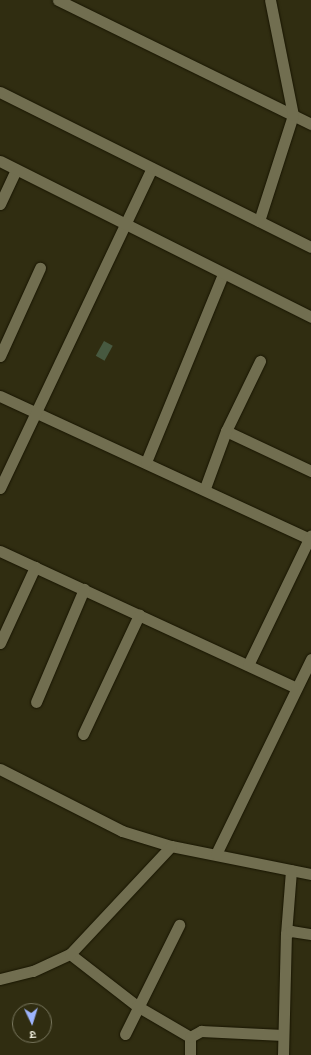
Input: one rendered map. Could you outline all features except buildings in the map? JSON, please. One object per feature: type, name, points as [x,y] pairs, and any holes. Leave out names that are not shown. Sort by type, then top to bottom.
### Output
[{"type":"street","points":[[58,0],[311,124]]},
{"type":"street","points":[[260,221],[293,115],[270,0]]},
{"type":"street","points":[[0,92],[311,247]]},
{"type":"street","points":[[0,161],[311,317]]},
{"type":"street","points":[[0,488],[127,226],[152,168]]},
{"type":"street","points":[[0,204],[16,170]]},
{"type":"street","points":[[0,356],[40,268]]},
{"type":"street","points":[[146,462],[223,274]]},
{"type":"street","points":[[204,488],[226,431],[260,360]]},
{"type":"street","points":[[0,396],[310,537],[248,665]]},
{"type":"street","points":[[226,431],[311,471]]},
{"type":"street","points":[[0,551],[295,687]]},
{"type":"street","points":[[0,643],[35,567]]},
{"type":"street","points":[[36,702],[84,589]]},
{"type":"street","points":[[83,734],[139,615]]},
{"type":"street","points":[[216,854],[295,687],[311,660]]},
{"type":"street","points":[[0,769],[122,831],[171,846],[311,874]]},
{"type":"street","points":[[0,979],[33,971],[70,954],[171,846]]},
{"type":"street","points":[[283,1055],[286,934],[291,870]]},
{"type":"street","points":[[125,1034],[137,1006],[179,925]]},
{"type":"street","points":[[286,934],[291,931],[311,934]]},
{"type":"street","points":[[70,954],[137,1006],[190,1037]]},
{"type":"street","points":[[190,1037],[201,1031],[283,1035]]},
{"type":"street","points":[[190,1037],[190,1055]]}]
